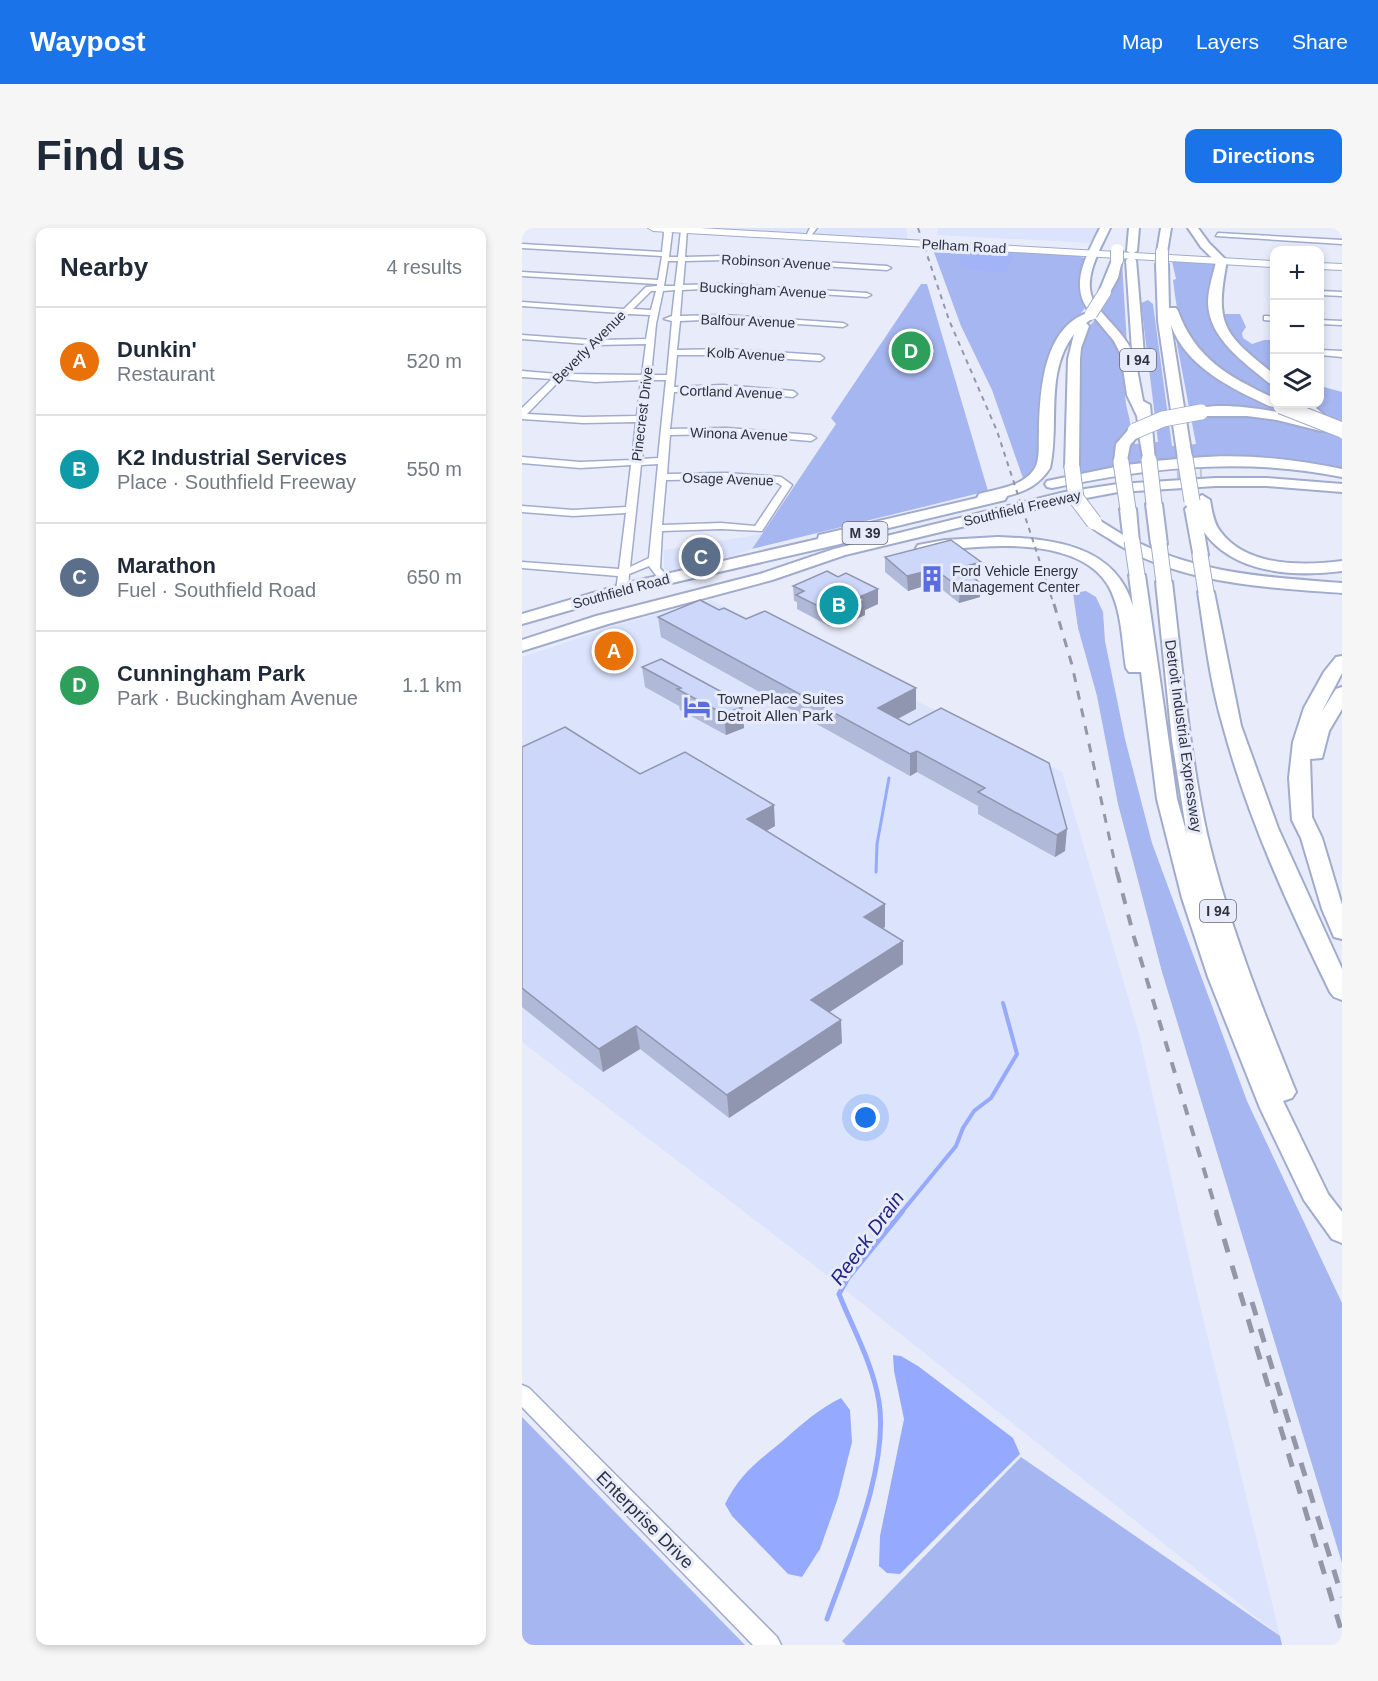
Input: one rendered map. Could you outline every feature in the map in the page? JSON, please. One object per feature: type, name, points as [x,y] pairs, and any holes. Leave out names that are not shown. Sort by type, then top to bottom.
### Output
[{"type":"highway","points":[[1105,228],[1093,254],[1084,283],[1084,294],[1121,342],[1126,354],[1136,406],[1145,417]]},
{"type":"highway","name":"Detroit Industrial Expressway","points":[[1134,228],[1132,300],[1185,760],[1197,834],[1251,1013],[1288,1106],[1342,1220]]},
{"type":"highway","name":"I 94","points":[[1166,228],[1162,261],[1164,321],[1188,470],[1197,501],[1200,555],[1222,682],[1246,770],[1290,883],[1342,992]]},
{"type":"highway","points":[[1192,228],[1205,245],[1222,261],[1215,298],[1218,322],[1236,348],[1270,376]]},
{"type":"highway","points":[[1118,250],[1112,278],[1078,336],[1075,348],[1072,467],[1075,501],[1094,522],[1117,539],[1136,549],[1198,570],[1254,580],[1342,588]]},
{"type":"highway","points":[[1162,261],[1177,329],[1192,351],[1229,380],[1270,400]]},
{"type":"highway","points":[[933,511],[1022,485],[1035,479],[1042,472],[1051,368],[1068,334],[1082,319],[1090,315]]},
{"type":"highway","points":[[1286,408],[1342,433]]},
{"type":"highway","points":[[1309,408],[1342,433]]},
{"type":"highway","points":[[1342,433],[1286,417],[1212,411],[1173,416],[1135,431],[1123,444],[1121,455],[1162,764],[1176,837],[1192,898],[1220,977],[1273,1108],[1317,1200],[1342,1232]]},
{"type":"highway","points":[[721,565],[733,559],[1104,473],[1150,467],[1257,462],[1326,469],[1342,474]]},
{"type":"highway","points":[[1188,470],[1342,474]]},
{"type":"highway","name":"Southfield Freeway","points":[[721,565],[1058,491],[1117,489],[1188,470],[1342,481]]},
{"type":"highway","name":"Southfield Freeway","points":[[710,591],[766,577],[840,552],[1065,497],[1118,489],[1225,482],[1342,488]]},
{"type":"highway","points":[[1117,489],[1301,495],[1342,502]]},
{"type":"highway","points":[[766,577],[795,574],[870,557],[1117,489],[1274,490],[1342,495]]},
{"type":"highway","points":[[1197,501],[1212,531],[1228,549],[1243,556],[1294,568],[1342,566]]},
{"type":"highway","points":[[870,557],[962,542],[1014,541],[1048,546],[1077,555],[1091,561],[1110,575],[1122,597],[1149,748],[1163,810],[1176,837]]},
{"type":"highway","name":"Southfield Road","points":[[522,619],[617,586],[665,580],[721,565]]},
{"type":"highway","points":[[523,639],[537,637],[561,626],[664,597],[670,591],[665,580]]},
{"type":"highway","points":[[523,639],[588,606],[617,586]]},
{"type":"highway","name":"Southfield Road","points":[[523,639],[710,591]]},
{"type":"highway","points":[[1342,661],[1319,694],[1304,732],[1299,779],[1302,819],[1310,833],[1327,898],[1342,932]]},
{"type":"highway","points":[[1310,833],[1313,811],[1312,778],[1320,731],[1342,693]]},
{"type":"main road","name":"Pelham Road","points":[[654,228],[684,234],[807,237],[1270,264]]},
{"type":"main road","points":[[1324,266],[1342,267]]},
{"type":"street","points":[[807,237],[814,228]]},
{"type":"street","points":[[1271,238],[1272,228]]},
{"type":"street","name":"Pinecrest Drive","points":[[617,586],[630,510],[650,341],[665,257],[666,232]]},
{"type":"street","name":"Pinecrest Drive","points":[[654,560],[684,234]]},
{"type":"street","points":[[1218,235],[1342,242]]},
{"type":"street","name":"Robinson Avenue","points":[[522,246],[681,259],[725,258],[887,268]]},
{"type":"street","name":"Buckingham Avenue","points":[[522,274],[679,287],[724,286],[867,295]]},
{"type":"street","name":"Beverly Avenue","points":[[522,414],[647,289],[661,285]]},
{"type":"street","points":[[1324,293],[1342,294]]},
{"type":"street","name":"Balfour Avenue","points":[[522,304],[626,311],[676,319],[723,317],[843,325]]},
{"type":"street","points":[[1324,321],[1342,323]]},
{"type":"street","points":[[522,338],[594,342],[650,341]]},
{"type":"street","name":"Kolb Avenue","points":[[673,353],[727,352],[820,358]]},
{"type":"street","points":[[1324,353],[1342,354]]},
{"type":"street","name":"Cortland Avenue","points":[[522,374],[595,379],[671,376]]},
{"type":"street","name":"Cortland Avenue","points":[[669,390],[723,388],[793,394]]},
{"type":"street","points":[[522,414],[589,421],[641,419]]},
{"type":"street","name":"Winona Avenue","points":[[666,432],[720,431],[811,438]]},
{"type":"street","name":"Osage Avenue","points":[[522,460],[580,465],[663,461]]},
{"type":"street","name":"Osage Avenue","points":[[657,528],[721,526],[758,529],[786,483],[781,480],[726,476],[662,477]]},
{"type":"street","points":[[522,509],[573,513],[630,510]]},
{"type":"street","points":[[522,565],[617,586],[639,568],[654,560],[654,569],[665,580]]},
{"type":"street","name":"Enterprise Drive","points":[[522,1394],[769,1645]]},
{"type":"shaded area","points":[[695,228],[809,228],[802,235]]},
{"type":"shaded area","points":[[821,228],[906,228],[908,241],[815,235]]},
{"type":"shaded area","points":[[938,228],[1099,228],[1092,243],[937,235]]},
{"type":"shaded area","points":[[932,247],[1080,256],[1086,259],[1080,290],[1085,308],[1055,347],[1039,466],[1024,481],[992,390],[961,326]]},
{"type":"shaded area","points":[[962,253],[1014,256],[1006,272],[971,270],[961,267],[959,263]]},
{"type":"shaded area","points":[[1172,261],[1217,263],[1211,295],[1227,344],[1270,381],[1270,398],[1219,369],[1193,346],[1178,314],[1173,280],[1176,279]]},
{"type":"shaded area","points":[[1122,262],[1127,344],[1099,313],[1118,280]]},
{"type":"shaded area","points":[[921,284],[927,284],[988,491],[752,549],[836,424],[831,418]]},
{"type":"shaded area","points":[[1148,300],[1153,304],[1172,446],[1196,444],[1176,339],[1178,339],[1270,403],[1270,408],[1303,408],[1342,439],[1342,470],[1199,459],[1161,459],[1079,474],[1080,350],[1087,330],[1096,318],[1117,345],[1122,362],[1126,404],[1135,444],[1158,442],[1141,303]]},
{"type":"shaded area","points":[[1221,314],[1240,314],[1246,327],[1242,333],[1243,338],[1252,344],[1270,340],[1270,372],[1237,340]]},
{"type":"shaded area","points":[[1324,387],[1342,392],[1342,428],[1316,408],[1324,408]]},
{"type":"shaded area","points":[[762,534],[752,549],[733,556],[671,572],[664,569],[664,550]]},
{"type":"shaded area","points":[[1086,591],[1096,597],[1103,612],[1105,641],[1125,739],[1152,843],[1247,1101],[1342,1303],[1342,1563],[1162,972],[1118,804],[1097,696],[1078,628],[1073,593]]},
{"type":"shaded area","points":[[711,600],[1062,772],[1139,1034],[1196,1289],[1280,1636],[815,1266],[522,1042],[522,657],[617,625]]},
{"type":"shaded area","points":[[893,1355],[901,1356],[918,1366],[1013,1438],[1020,1454],[900,1574],[887,1573],[879,1566],[880,1536],[904,1419]]},
{"type":"shaded area","points":[[841,1398],[850,1410],[852,1442],[838,1498],[820,1549],[802,1577],[788,1574],[732,1516],[725,1504],[737,1483],[759,1461],[812,1416]]},
{"type":"shaded area","points":[[522,1417],[745,1645],[522,1645]]},
{"type":"shaded area","points":[[1021,1457],[1280,1636],[1282,1645],[846,1645],[842,1641]]},
{"type":"building","points":[[951,540],[981,562],[962,567],[980,583],[960,588],[940,573],[936,574],[931,570],[907,576],[885,557]]},
{"type":"building","points":[[827,571],[838,577],[846,573],[878,589],[859,597],[865,600],[840,611],[835,608],[828,611],[796,595],[804,591],[793,586]]},
{"type":"building","points":[[700,600],[719,610],[724,608],[746,619],[765,611],[916,688],[878,708],[909,725],[941,708],[1049,763],[1067,829],[1057,835],[978,792],[985,788],[917,751],[910,754],[658,617]]},
{"type":"building","points":[[661,659],[742,703],[738,705],[742,707],[724,714],[642,667]]},
{"type":"building","points":[[565,727],[640,774],[685,752],[774,805],[747,819],[885,904],[864,917],[903,941],[811,1000],[841,1020],[727,1095],[636,1026],[599,1049],[522,988],[522,747]]},
{"type":"waterway","name":"Reeck Drain","points":[[876,872],[877,844],[889,778]]},
{"type":"waterway","name":"Reeck Drain","points":[[901,1213],[956,1146],[963,1128],[974,1111],[991,1098],[1017,1054],[1003,1003]]},
{"type":"waterway","name":"Reeck Drain","points":[[827,1619],[865,1512],[873,1483],[881,1427],[879,1402],[872,1374],[839,1294],[848,1278],[902,1212]]},
{"type":"tunnel","points":[[1177,476],[1202,475]]},
{"type":"railway","points":[[918,228],[949,320],[997,431],[1054,605]]},
{"type":"railway","points":[[1054,604],[1072,665],[1117,873]]},
{"type":"railway","points":[[1117,872],[1134,937],[1217,1213]]},
{"type":"railway","points":[[1216,1212],[1342,1633]]},
{"type":"railway","points":[[1252,1302],[1342,1597]]},
{"type":"place","name":"Cunningham Park","points":[[911,351]]},
{"type":"place","name":"Marathon","points":[[701,557]]},
{"type":"place","name":"Ford Vehicle Energy Management Center","points":[[932,579]]},
{"type":"place","name":"K2 Industrial Services","points":[[839,605]]},
{"type":"place","name":"Dunkin'","points":[[614,651]]},
{"type":"place","name":"TownePlace Suites Detroit Allen Park","points":[[697,707]]}]
